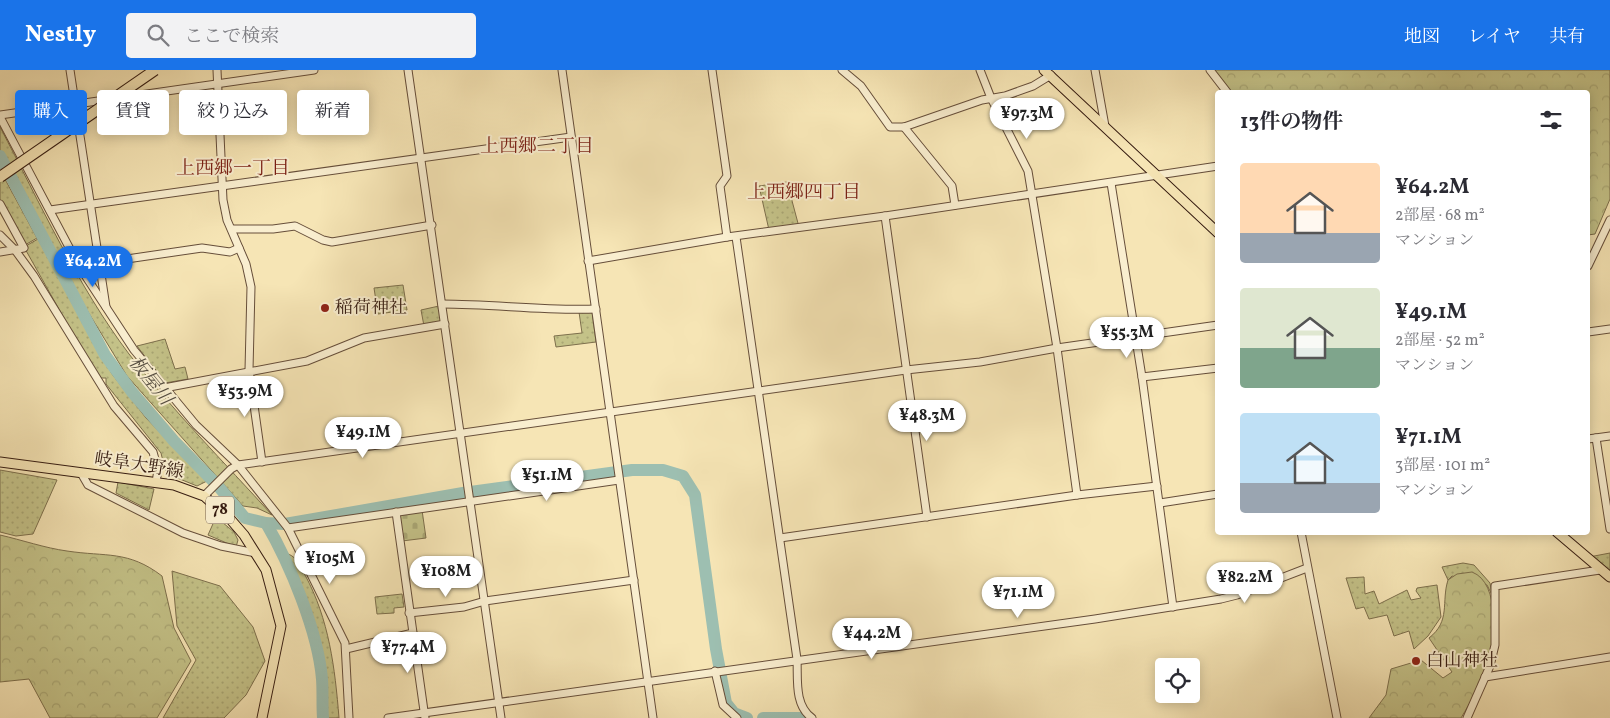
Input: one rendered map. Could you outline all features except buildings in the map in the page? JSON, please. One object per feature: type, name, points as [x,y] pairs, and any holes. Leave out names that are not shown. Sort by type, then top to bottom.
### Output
[{"type":"highway","points":[[0,177],[155,70]]},
{"type":"main road","points":[[1047,73],[1215,231]]},
{"type":"main road","name":"岐阜大野線","points":[[0,462],[174,485],[204,496],[231,520],[256,553],[266,570],[282,626],[262,718]]},
{"type":"main road","points":[[1560,535],[1610,578]]},
{"type":"street","points":[[70,70],[73,90]]},
{"type":"street","points":[[218,70],[224,186],[223,200],[227,220],[233,229],[246,264],[251,287],[249,370],[262,462]]},
{"type":"street","points":[[87,102],[314,70]]},
{"type":"street","points":[[408,70],[432,225],[444,328],[469,488],[501,718]]},
{"type":"street","points":[[562,70],[653,718]]},
{"type":"street","points":[[712,70],[727,176],[720,186],[727,237]]},
{"type":"street","points":[[842,70],[856,82],[890,127],[904,127],[917,121],[1034,86],[1047,73]]},
{"type":"street","points":[[854,70],[856,82]]},
{"type":"street","points":[[980,70],[991,98],[1024,159],[1034,194],[1036,230],[1057,348],[1077,496]]},
{"type":"street","points":[[1095,70],[1105,126]]},
{"type":"street","points":[[1210,70],[1226,90]]},
{"type":"street","points":[[15,114],[0,116],[79,266],[107,310],[164,388],[196,425],[238,465],[288,528],[299,554],[328,605],[346,649],[348,718]]},
{"type":"street","points":[[904,127],[952,186],[955,205]]},
{"type":"street","points":[[80,135],[107,310]]},
{"type":"street","points":[[50,210],[571,137]]},
{"type":"street","points":[[588,261],[727,237],[885,216],[1215,166]]},
{"type":"street","points":[[1111,183],[1142,377],[1173,607]]},
{"type":"street","points":[[0,204],[24,248],[0,252]]},
{"type":"street","points":[[885,216],[927,517]]},
{"type":"street","points":[[1590,262],[1610,220]]},
{"type":"street","points":[[233,229],[273,229],[294,226],[323,240],[332,242],[432,225]]},
{"type":"street","points":[[0,235],[15,250],[52,304],[114,406],[153,452],[158,470],[156,482]]},
{"type":"street","points":[[736,237],[797,659],[798,697],[807,715],[812,718]]},
{"type":"street","points":[[79,266],[202,248],[230,252],[239,248]]},
{"type":"street","points":[[442,304],[491,304],[554,310],[596,309]]},
{"type":"street","points":[[164,388],[249,370],[307,361],[364,338],[445,324]]},
{"type":"street","points":[[204,496],[211,487],[238,465],[460,435],[906,370],[980,362],[1057,348],[1215,325]]},
{"type":"street","points":[[1590,332],[1610,329]]},
{"type":"street","points":[[1142,377],[1215,368]]},
{"type":"street","points":[[1590,439],[1610,436]]},
{"type":"street","points":[[1596,438],[1610,529]]},
{"type":"street","points":[[81,473],[88,485],[183,533],[221,546],[256,553]]},
{"type":"street","points":[[288,528],[619,478]]},
{"type":"street","points":[[780,538],[1157,486]]},
{"type":"street","points":[[1160,503],[1215,494]]},
{"type":"street","points":[[396,512],[424,716]]},
{"type":"street","points":[[1301,535],[1306,568],[1326,656],[1336,718]]},
{"type":"street","points":[[388,718],[424,716],[499,702],[1173,607],[1237,595],[1306,568]]},
{"type":"street","points":[[1467,718],[1485,677],[1495,645],[1496,586],[1600,570]]},
{"type":"street","points":[[409,614],[634,580]]},
{"type":"street","points":[[346,649],[413,632]]},
{"type":"street","points":[[1485,677],[1610,657]]},
{"type":"street","points":[[715,671],[723,705],[737,718]]},
{"type":"green space","points":[[1210,70],[1610,70],[1610,199],[1595,234],[1590,235],[1590,90],[1225,90]]},
{"type":"green space","points":[[0,127],[60,243],[110,328],[163,396],[272,515],[257,508],[243,506],[127,376],[76,292],[0,150]]},
{"type":"green space","points":[[0,170],[37,238],[25,245],[0,201]]},
{"type":"green space","points":[[787,182],[799,227],[769,230],[759,186]]},
{"type":"green space","points":[[38,239],[112,374],[146,418],[207,481],[197,486],[170,475],[165,470],[161,453],[106,384],[106,378],[101,378],[78,343],[24,247]]},
{"type":"green space","points":[[403,285],[407,310],[378,314],[374,288]]},
{"type":"green space","points":[[439,306],[441,323],[424,326],[421,310]]},
{"type":"green space","points":[[592,311],[596,342],[556,347],[554,336],[582,333],[579,312]]},
{"type":"green space","points":[[165,339],[175,369],[185,367],[188,379],[165,383],[137,346]]},
{"type":"green space","points":[[0,470],[57,480],[33,534],[16,536],[0,532]]},
{"type":"green space","points":[[118,482],[154,489],[149,510],[116,493]]},
{"type":"green space","points":[[422,510],[426,538],[402,541],[399,516],[401,513]]},
{"type":"green space","points":[[216,517],[234,532],[238,540],[236,547],[208,535]]},
{"type":"green space","points":[[0,535],[59,550],[127,558],[150,568],[162,576],[174,628],[191,661],[157,718],[50,718],[29,679],[0,682]]},
{"type":"green space","points":[[1610,553],[1610,572],[1589,557]]},
{"type":"green space","points":[[288,554],[294,557],[300,566],[320,609],[333,662],[339,718],[326,718],[324,676],[316,635]]},
{"type":"green space","points":[[1463,563],[1474,565],[1490,583],[1492,595],[1487,585],[1452,576],[1448,580],[1442,567]]},
{"type":"green space","points":[[172,571],[220,586],[253,627],[265,661],[246,695],[224,718],[163,718],[196,660],[177,626]]},
{"type":"green space","points":[[1472,572],[1481,578],[1488,588],[1492,601],[1492,644],[1485,674],[1461,718],[1369,718],[1386,695],[1391,669],[1421,660],[1443,678],[1452,672],[1429,638],[1436,632],[1443,618],[1448,580],[1457,574]]},
{"type":"green space","points":[[1364,577],[1365,594],[1374,591],[1379,604],[1407,590],[1411,600],[1421,598],[1416,591],[1417,588],[1437,585],[1441,617],[1428,636],[1414,649],[1409,631],[1394,636],[1387,615],[1369,619],[1364,607],[1356,609],[1346,578]]},
{"type":"green space","points":[[402,594],[404,607],[394,608],[394,613],[377,614],[375,597]]},
{"type":"waterway","points":[[0,156],[105,355],[132,392],[174,441],[218,486],[245,518],[266,523],[285,524],[463,493],[632,470],[663,470],[683,476],[695,495],[716,649],[726,703],[734,713],[747,718]]},
{"type":"waterway","name":"板屋川","points":[[266,523],[293,578],[309,620],[322,679],[323,718]]},
{"type":"waterway","points":[[763,718],[803,718]]},
{"type":"place","name":"稲荷神社","points":[[325,308]]},
{"type":"place","name":"白山神社","points":[[1416,661]]},
{"type":"district","name":"上西郷二丁目","points":[[537,147]]},
{"type":"district","name":"上西郷一丁目","points":[[233,169]]},
{"type":"district","name":"上西郷四丁目","points":[[804,193]]}]
